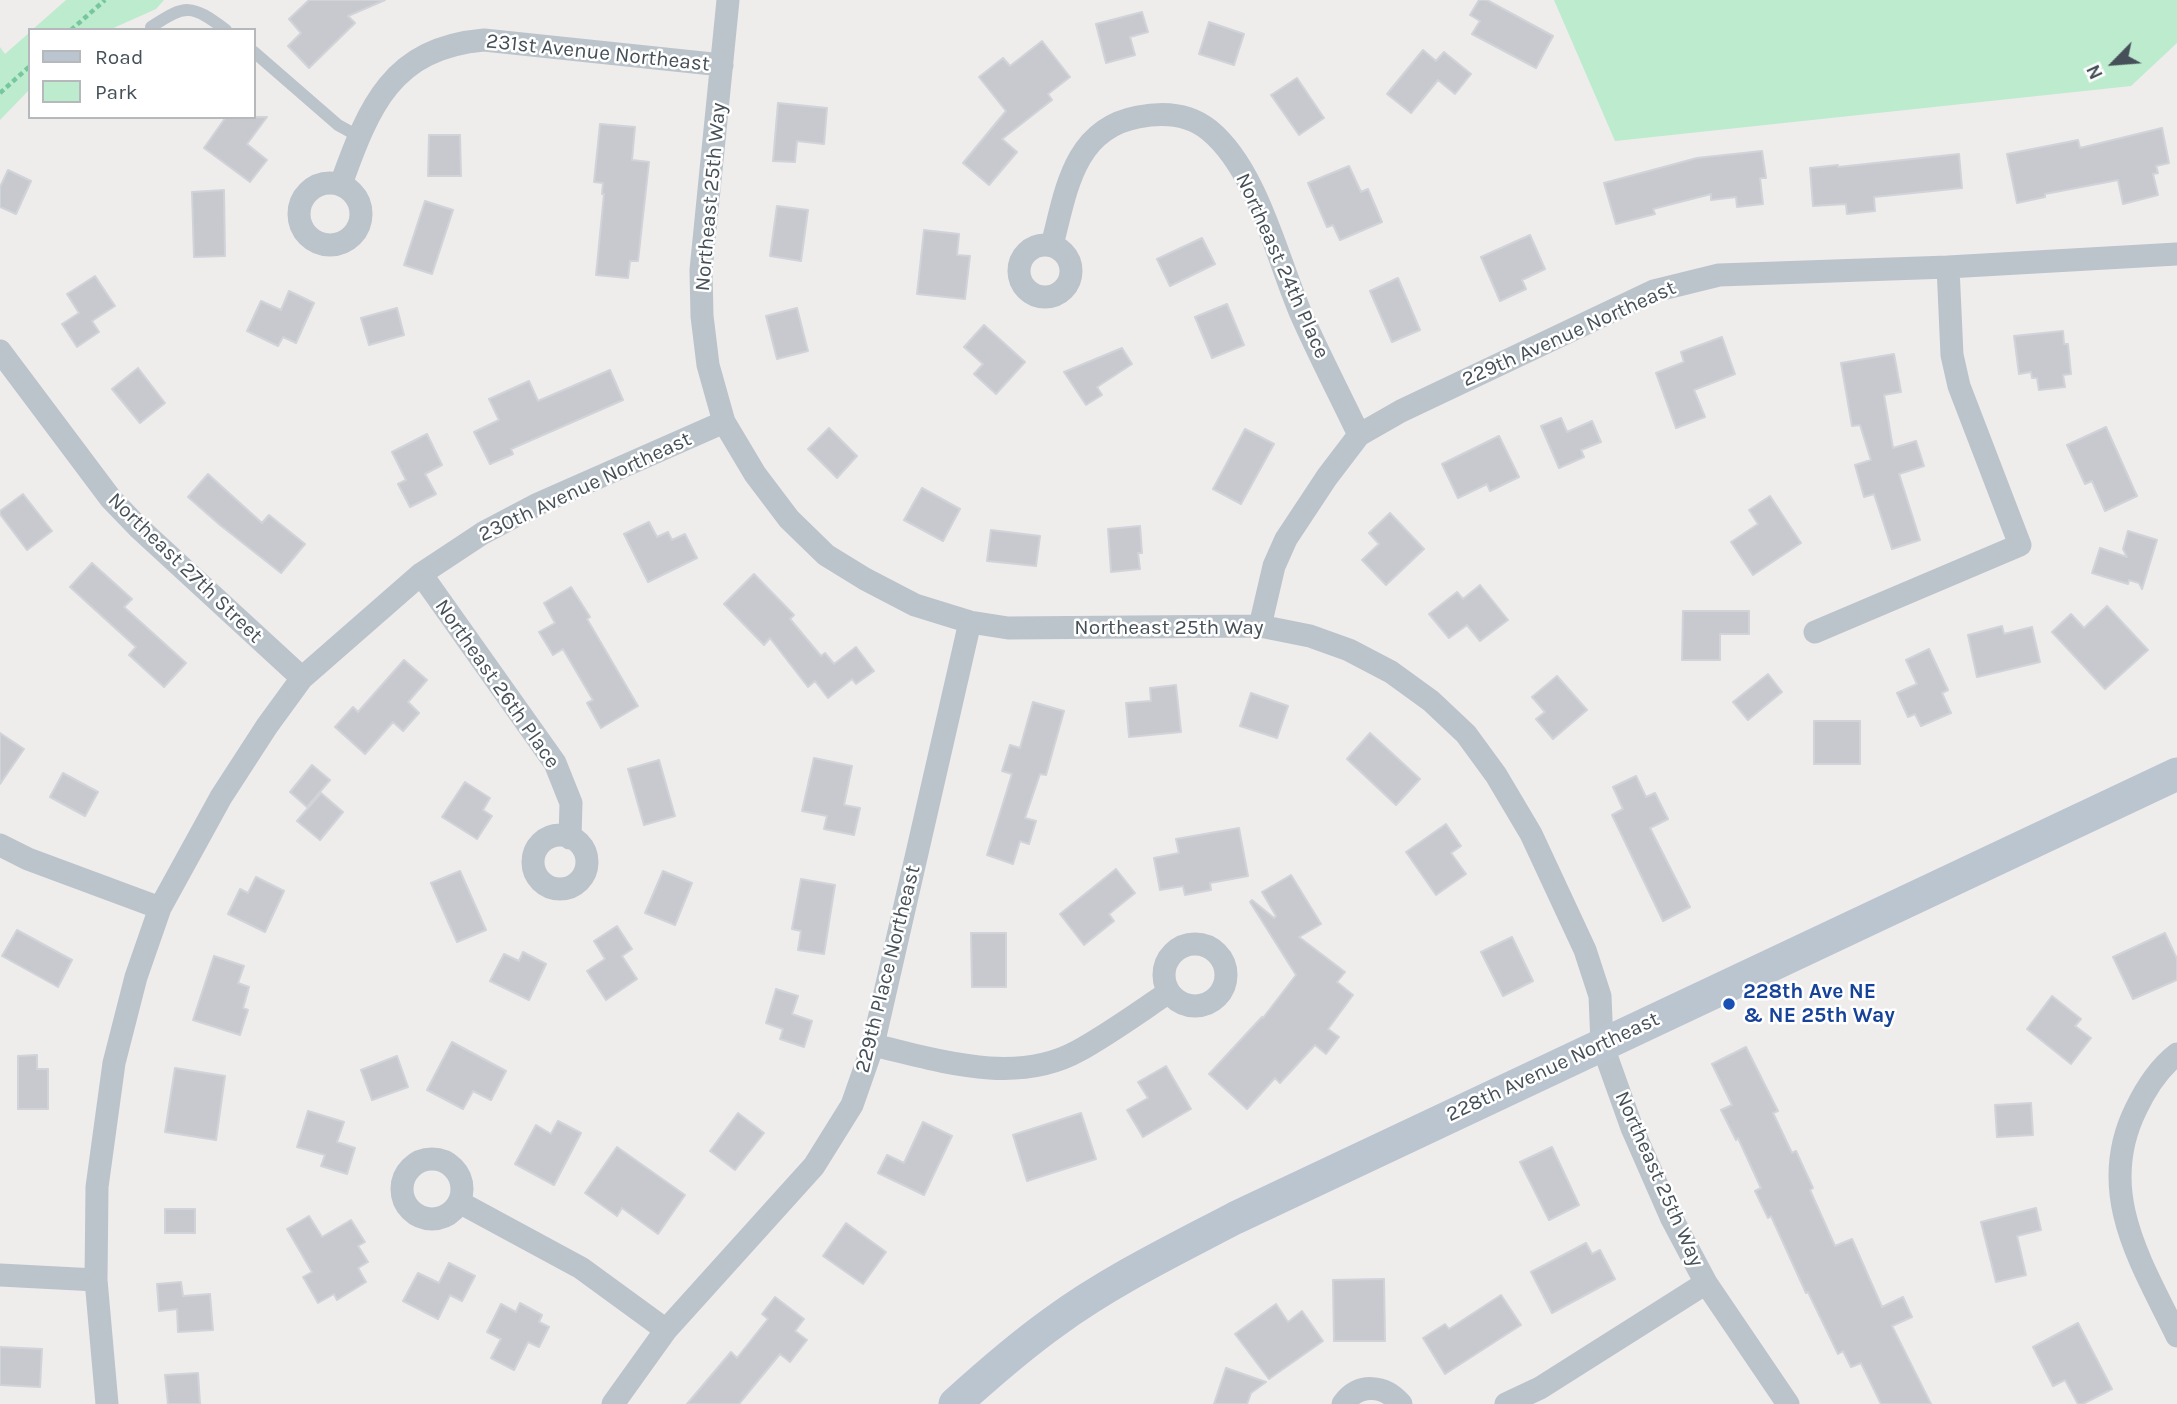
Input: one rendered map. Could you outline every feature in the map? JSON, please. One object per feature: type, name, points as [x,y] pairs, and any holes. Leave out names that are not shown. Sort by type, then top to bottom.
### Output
[{"type":"main road","name":"228th Avenue Northeast","points":[[955,1404],[987,1374],[1056,1321],[1134,1271],[1235,1218],[2177,774]]},
{"type":"street","name":"Northeast 25th Way","points":[[728,0],[701,270],[702,316],[708,365],[724,422],[755,474],[789,519],[826,555],[915,605],[970,622],[1008,628],[1261,626],[1310,636],[1349,650],[1401,679],[1431,701],[1466,734],[1496,775],[1531,834],[1585,950],[1601,996],[1602,1044],[1632,1128],[1671,1217],[1706,1283],[1788,1404]]},
{"type":"street","name":"231st Avenue Northeast","points":[[341,184],[358,136],[380,96],[399,73],[416,59],[441,48],[484,40],[722,65]]},
{"type":"street","name":"Northeast 24th Place","points":[[1052,245],[1070,177],[1082,151],[1103,132],[1128,119],[1157,113],[1184,117],[1208,130],[1231,154],[1254,191],[1301,316],[1359,435]]},
{"type":"street","name":"229th Avenue Northeast","points":[[1261,626],[1274,566],[1286,539],[1359,435],[1401,411],[1654,291],[1719,275],[1948,267],[2177,254]]},
{"type":"street","points":[[1815,632],[2020,545],[1959,386],[1952,355],[1948,267]]},
{"type":"street","name":"Northeast 27th Street","points":[[0,351],[111,499],[302,678]]},
{"type":"street","name":"230th Avenue Northeast","points":[[107,1404],[96,1280],[97,1187],[114,1063],[136,976],[160,908],[221,797],[302,678],[421,574],[483,533],[538,504],[724,422]]},
{"type":"street","name":"Northeast 26th Place","points":[[421,574],[555,763],[571,803],[570,838]]},
{"type":"street","name":"229th Place Northeast","points":[[613,1404],[666,1330],[814,1166],[852,1105],[873,1045],[970,622]]},
{"type":"street","points":[[0,845],[28,859],[160,908]]},
{"type":"street","points":[[873,1045],[962,1066],[1000,1069],[1045,1064],[1077,1052],[1169,992]]},
{"type":"street","points":[[2177,1054],[2166,1062],[2145,1091],[2128,1125],[2119,1163],[2120,1199],[2131,1240],[2177,1336]]},
{"type":"street","points":[[459,1202],[581,1268],[666,1330]]},
{"type":"street","points":[[0,1275],[96,1280]]},
{"type":"street","points":[[1506,1404],[1540,1388],[1706,1283]]},
{"type":"street","points":[[1343,1404],[1354,1393],[1365,1388],[1375,1388],[1386,1391],[1401,1404]]},
{"type":"lane","points":[[151,27],[177,10],[186,9],[213,20],[223,28]]},
{"type":"lane","points":[[256,54],[338,125],[358,136]]},
{"type":"path","points":[[73,28],[105,0]]},
{"type":"path","points":[[0,92],[28,68]]},
{"type":"green space","points":[[66,0],[164,0],[156,9],[113,28],[34,28]]},
{"type":"green space","points":[[1554,0],[2177,0],[2177,43],[2131,86],[1615,141]]},
{"type":"green space","points":[[28,34],[28,91],[0,120],[0,47],[5,54]]},
{"type":"building","points":[[309,0],[385,0],[348,16],[355,23],[309,68],[288,46],[301,33],[289,19]]},
{"type":"building","points":[[1479,0],[1487,0],[1553,36],[1536,68],[1472,34],[1480,21],[1470,15]]},
{"type":"building","points":[[1142,12],[1148,32],[1130,37],[1135,55],[1106,63],[1096,24]]},
{"type":"building","points":[[1209,22],[1244,34],[1234,65],[1199,54]]},
{"type":"building","points":[[1042,41],[1070,77],[1048,94],[1052,100],[1002,139],[1017,152],[989,185],[963,163],[1006,111],[979,77],[1003,58],[1010,66]]},
{"type":"building","points":[[1423,50],[1436,61],[1444,52],[1471,74],[1455,94],[1438,80],[1411,113],[1387,94]]},
{"type":"building","points":[[1297,78],[1324,118],[1299,135],[1271,95]]},
{"type":"building","points":[[778,103],[827,108],[824,144],[797,141],[795,162],[773,161]]},
{"type":"building","points":[[267,117],[247,144],[267,160],[250,182],[204,148],[225,119]]},
{"type":"building","points":[[600,124],[635,127],[632,160],[649,162],[638,261],[630,261],[628,278],[596,275],[604,194],[603,183],[594,182]]},
{"type":"building","points":[[2162,128],[2169,163],[2156,166],[2158,173],[2153,174],[2158,195],[2123,204],[2118,180],[2045,194],[2045,197],[2017,203],[2007,154],[2078,140],[2080,148]]},
{"type":"building","points":[[429,135],[460,135],[461,176],[428,176]]},
{"type":"building","points":[[1762,151],[1766,178],[1760,178],[1763,204],[1737,207],[1736,197],[1711,200],[1711,194],[1653,209],[1655,214],[1616,224],[1604,183],[1697,158]]},
{"type":"building","points":[[1959,154],[1962,188],[1874,197],[1875,211],[1847,214],[1846,204],[1813,206],[1810,168]]},
{"type":"building","points":[[1349,166],[1361,192],[1368,189],[1382,222],[1340,240],[1333,225],[1327,227],[1308,183]]},
{"type":"building","points":[[8,170],[31,181],[16,214],[0,207],[0,187]]},
{"type":"building","points":[[224,190],[225,256],[194,257],[192,192]]},
{"type":"building","points":[[425,201],[453,210],[432,274],[404,265]]},
{"type":"building","points":[[777,206],[808,210],[801,261],[770,256]]},
{"type":"building","points":[[924,230],[959,234],[957,255],[970,256],[965,299],[917,294]]},
{"type":"building","points":[[1530,235],[1545,269],[1522,280],[1526,289],[1500,301],[1481,257]]},
{"type":"building","points":[[1202,238],[1215,264],[1170,286],[1157,259]]},
{"type":"building","points":[[95,276],[115,306],[92,321],[99,332],[77,347],[62,324],[79,313],[67,294]]},
{"type":"building","points":[[1398,278],[1420,330],[1392,342],[1370,291]]},
{"type":"building","points":[[289,291],[314,303],[296,343],[283,337],[278,346],[247,331],[261,301],[281,310]]},
{"type":"building","points":[[1227,304],[1244,345],[1212,358],[1195,317]]},
{"type":"building","points":[[397,308],[404,335],[369,345],[361,318]]},
{"type":"building","points":[[797,308],[808,351],[777,359],[766,316]]},
{"type":"building","points":[[984,325],[1025,362],[996,394],[974,374],[983,364],[964,347]]},
{"type":"building","points":[[2063,331],[2064,344],[2068,344],[2071,374],[2063,375],[2065,387],[2039,390],[2037,378],[2032,378],[2031,372],[2019,374],[2014,336]]},
{"type":"building","points":[[1722,337],[1735,374],[1694,390],[1705,417],[1676,428],[1656,373],[1684,362],[1681,352]]},
{"type":"building","points":[[1122,348],[1132,364],[1097,387],[1102,395],[1086,405],[1064,372]]},
{"type":"building","points":[[1894,354],[1901,392],[1884,395],[1893,448],[1916,441],[1924,466],[1899,474],[1920,540],[1892,549],[1874,494],[1864,497],[1855,465],[1871,460],[1860,425],[1852,426],[1841,363]]},
{"type":"building","points":[[138,368],[165,403],[140,423],[112,389]]},
{"type":"building","points":[[610,370],[623,400],[511,449],[513,454],[490,464],[474,432],[499,420],[489,399],[529,381],[538,401]]},
{"type":"building","points":[[1561,418],[1567,432],[1592,421],[1601,442],[1581,450],[1584,457],[1559,468],[1541,426]]},
{"type":"building","points":[[2106,427],[2137,496],[2105,511],[2092,481],[2085,484],[2067,445]]},
{"type":"building","points":[[829,428],[857,456],[837,478],[808,449]]},
{"type":"building","points":[[1245,429],[1274,444],[1241,504],[1213,489]]},
{"type":"building","points":[[427,434],[442,465],[425,474],[436,494],[410,507],[398,484],[406,480],[392,452]]},
{"type":"building","points":[[1499,436],[1519,477],[1490,491],[1487,484],[1458,498],[1442,464]]},
{"type":"building","points":[[208,474],[262,523],[269,515],[305,544],[281,573],[188,497]]},
{"type":"building","points":[[922,488],[960,509],[943,541],[904,520]]},
{"type":"building","points":[[23,494],[52,531],[27,550],[0,514],[0,511]]},
{"type":"building","points":[[1770,496],[1801,543],[1753,575],[1731,542],[1758,524],[1749,510]]},
{"type":"building","points":[[1390,513],[1424,549],[1386,585],[1362,560],[1379,544],[1369,533]]},
{"type":"building","points":[[649,522],[657,537],[668,532],[672,540],[685,534],[697,558],[648,582],[624,534]]},
{"type":"building","points":[[1140,526],[1140,569],[1111,572],[1108,529]]},
{"type":"building","points":[[991,530],[1040,536],[1036,566],[987,561]]},
{"type":"building","points":[[2128,531],[2157,540],[2142,589],[2139,583],[2129,580],[2128,584],[2092,573],[2100,548],[2127,557],[2123,549]]},
{"type":"building","points":[[92,563],[132,599],[124,607],[186,663],[164,687],[129,655],[136,647],[70,587]]},
{"type":"building","points":[[754,574],[794,615],[790,619],[821,656],[825,653],[834,664],[856,647],[874,671],[856,684],[852,679],[828,698],[815,681],[808,687],[770,638],[764,645],[724,604]]},
{"type":"building","points":[[1480,585],[1508,620],[1480,641],[1467,625],[1449,638],[1429,614],[1457,592],[1463,599]]},
{"type":"building","points":[[571,587],[638,706],[601,728],[587,703],[593,700],[563,649],[553,655],[539,632],[555,623],[544,603]]},
{"type":"building","points":[[2107,606],[2148,650],[2105,689],[2052,632],[2071,614],[2084,628]]},
{"type":"building","points":[[1683,611],[1749,611],[1749,634],[1720,634],[1720,660],[1682,660]]},
{"type":"building","points":[[2002,626],[2004,634],[2032,627],[2040,662],[1977,677],[1968,635]]},
{"type":"building","points":[[1929,649],[1948,690],[1942,693],[1951,713],[1921,726],[1915,714],[1908,717],[1897,693],[1917,684],[1906,660]]},
{"type":"building","points":[[404,660],[427,680],[408,702],[419,713],[403,731],[393,722],[365,754],[335,727],[353,707],[358,712]]},
{"type":"building","points":[[1768,674],[1782,692],[1748,720],[1733,702]]},
{"type":"building","points":[[1557,676],[1587,710],[1553,739],[1536,719],[1545,712],[1532,697]]},
{"type":"building","points":[[1176,685],[1181,732],[1129,737],[1126,703],[1151,701],[1150,688]]},
{"type":"building","points":[[1251,693],[1288,706],[1277,738],[1240,726]]},
{"type":"building","points":[[1033,702],[1064,711],[1046,775],[1040,774],[1025,818],[1036,821],[1029,844],[1020,841],[1013,864],[987,855],[1012,774],[1002,771],[1010,745],[1020,748]]},
{"type":"building","points":[[1814,721],[1860,721],[1860,764],[1814,764]]},
{"type":"building","points":[[0,733],[24,749],[0,784]]},
{"type":"building","points":[[1370,733],[1420,779],[1396,805],[1347,759]]},
{"type":"building","points":[[814,758],[852,766],[844,805],[860,808],[854,835],[824,829],[827,816],[802,811]]},
{"type":"building","points":[[659,760],[675,816],[644,825],[628,769]]},
{"type":"building","points":[[312,765],[330,780],[307,807],[290,792]]},
{"type":"building","points":[[63,773],[98,792],[85,816],[50,797]]},
{"type":"building","points":[[1636,776],[1646,797],[1655,793],[1668,819],[1650,828],[1690,907],[1663,921],[1612,815],[1623,809],[1613,787]]},
{"type":"building","points":[[465,782],[490,798],[483,810],[492,816],[477,839],[442,817]]},
{"type":"building","points":[[321,793],[343,812],[320,840],[297,821]]},
{"type":"building","points":[[1446,824],[1461,846],[1451,853],[1466,874],[1436,895],[1406,852]]},
{"type":"building","points":[[1239,828],[1248,876],[1210,883],[1211,890],[1185,895],[1183,886],[1160,890],[1154,858],[1179,853],[1176,839]]},
{"type":"building","points":[[1116,869],[1135,893],[1109,914],[1114,921],[1084,945],[1060,914]]},
{"type":"building","points":[[460,871],[486,930],[457,942],[431,883]]},
{"type":"building","points":[[663,871],[692,883],[675,925],[645,913]]},
{"type":"building","points":[[1291,875],[1321,924],[1299,937],[1345,972],[1337,982],[1353,995],[1328,1029],[1339,1037],[1326,1054],[1315,1045],[1280,1083],[1275,1078],[1247,1109],[1209,1074],[1263,1018],[1296,975],[1250,902],[1252,900],[1274,918],[1276,916],[1262,892]]},
{"type":"building","points":[[256,877],[284,891],[265,932],[228,914],[240,889],[248,893]]},
{"type":"building","points":[[801,879],[835,885],[824,954],[798,950],[801,931],[792,929]]},
{"type":"building","points":[[617,926],[632,949],[622,956],[637,979],[606,1000],[587,971],[605,959],[594,941]]},
{"type":"building","points":[[17,930],[72,960],[58,987],[2,956]]},
{"type":"building","points":[[971,933],[1006,933],[1006,987],[972,987]]},
{"type":"building","points":[[2165,933],[2177,959],[2177,980],[2133,999],[2113,957]]},
{"type":"building","points":[[1512,937],[1533,981],[1503,996],[1481,952]]},
{"type":"building","points":[[523,952],[546,964],[529,1000],[490,981],[504,954],[519,961]]},
{"type":"building","points":[[214,956],[244,966],[238,983],[249,987],[243,1008],[248,1010],[240,1035],[193,1020]]},
{"type":"building","points":[[776,989],[798,996],[792,1014],[812,1021],[804,1047],[780,1039],[783,1029],[766,1023]]},
{"type":"building","points":[[2052,996],[2081,1019],[2075,1026],[2091,1038],[2071,1064],[2027,1029]]},
{"type":"building","points":[[452,1042],[506,1071],[491,1100],[473,1091],[463,1109],[427,1090]]},
{"type":"building","points":[[1746,1047],[1778,1111],[1773,1113],[1792,1153],[1796,1151],[1813,1188],[1810,1190],[1835,1246],[1852,1239],[1882,1307],[1903,1297],[1912,1317],[1892,1326],[1931,1404],[1881,1404],[1861,1363],[1851,1367],[1843,1351],[1838,1354],[1808,1292],[1806,1293],[1771,1216],[1768,1218],[1755,1191],[1761,1188],[1738,1138],[1736,1140],[1721,1110],[1732,1105],[1712,1064]]},
{"type":"building","points":[[37,1055],[37,1069],[48,1069],[48,1109],[18,1109],[18,1056]]},
{"type":"building","points":[[397,1056],[408,1087],[372,1100],[361,1070]]},
{"type":"building","points":[[1166,1066],[1191,1109],[1143,1137],[1127,1110],[1148,1098],[1138,1082]]},
{"type":"building","points":[[175,1068],[225,1076],[216,1140],[165,1132]]},
{"type":"building","points":[[2031,1103],[2033,1135],[1997,1137],[1995,1105]]},
{"type":"building","points":[[308,1111],[344,1122],[337,1142],[355,1148],[347,1174],[321,1166],[325,1155],[297,1147]]},
{"type":"building","points":[[738,1113],[764,1133],[735,1170],[710,1151]]},
{"type":"building","points":[[1081,1113],[1096,1159],[1027,1181],[1013,1135]]},
{"type":"building","points":[[558,1121],[581,1133],[554,1185],[515,1164],[536,1125],[551,1134]]},
{"type":"building","points":[[923,1122],[952,1136],[924,1195],[878,1173],[887,1155],[904,1163]]},
{"type":"building","points":[[617,1147],[685,1195],[658,1234],[622,1208],[617,1216],[585,1193]]},
{"type":"building","points":[[1552,1147],[1579,1205],[1549,1220],[1520,1162]]},
{"type":"building","points":[[2036,1208],[2041,1230],[2017,1236],[2026,1275],[1996,1282],[1981,1222]]},
{"type":"building","points":[[165,1209],[195,1209],[195,1233],[165,1233]]},
{"type":"building","points":[[309,1216],[322,1237],[351,1220],[365,1242],[358,1246],[368,1262],[358,1268],[366,1282],[337,1300],[334,1294],[318,1303],[303,1277],[312,1272],[287,1229]]},
{"type":"building","points":[[846,1223],[886,1252],[863,1284],[823,1256]]},
{"type":"building","points":[[1586,1243],[1592,1254],[1600,1250],[1615,1279],[1552,1313],[1531,1272]]},
{"type":"building","points":[[449,1263],[475,1276],[462,1301],[450,1295],[438,1319],[403,1301],[418,1273],[439,1283]]},
{"type":"building","points":[[1384,1279],[1385,1341],[1334,1341],[1333,1280]]},
{"type":"building","points":[[181,1282],[183,1296],[210,1294],[213,1330],[178,1332],[177,1309],[159,1311],[157,1284]]},
{"type":"building","points":[[1501,1295],[1521,1325],[1445,1374],[1423,1338],[1445,1324],[1449,1329]]},
{"type":"building","points":[[775,1297],[804,1319],[795,1331],[807,1340],[790,1362],[780,1354],[739,1404],[687,1404],[731,1352],[737,1358],[768,1319],[762,1314]]},
{"type":"building","points":[[520,1303],[542,1315],[539,1322],[549,1327],[539,1347],[528,1342],[514,1370],[491,1358],[501,1339],[487,1332],[501,1304],[516,1312]]},
{"type":"building","points":[[1276,1304],[1288,1322],[1302,1311],[1323,1341],[1269,1379],[1235,1334]]},
{"type":"building","points":[[2078,1323],[2112,1389],[2083,1404],[2078,1404],[2065,1380],[2053,1386],[2033,1347]]},
{"type":"building","points":[[0,1347],[42,1349],[40,1387],[0,1385]]},
{"type":"building","points":[[1226,1368],[1266,1382],[1251,1393],[1247,1404],[1214,1404]]},
{"type":"building","points":[[198,1373],[200,1404],[168,1404],[165,1375]]},
{"type":"place","name":"228th Ave NE & NE 25th Way","points":[[1729,1004]]}]
